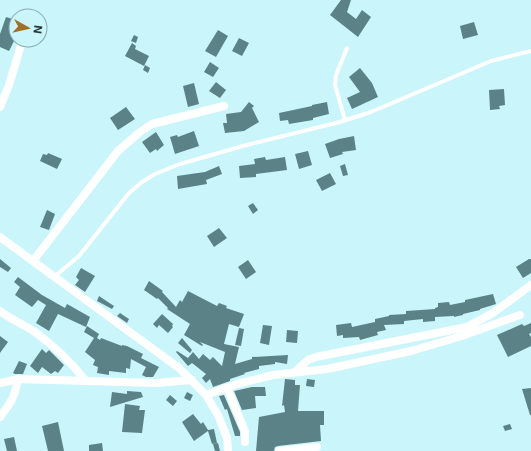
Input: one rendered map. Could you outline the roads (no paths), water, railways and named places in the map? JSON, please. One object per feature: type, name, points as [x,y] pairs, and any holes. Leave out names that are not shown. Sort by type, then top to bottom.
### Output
[{"type":"street","points":[[0,107],[10,85],[20,48]]},
{"type":"street","points":[[33,261],[118,151],[140,132],[152,124],[224,106]]},
{"type":"street","points":[[0,237],[179,368],[192,380],[206,395],[218,415],[227,438],[228,451]]},
{"type":"street","points":[[296,372],[308,360],[316,357],[467,327],[493,313],[531,285]]},
{"type":"street","points":[[0,311],[35,332],[75,367],[85,380]]},
{"type":"street","points":[[206,395],[273,375],[327,369],[411,352],[462,336],[520,315]]},
{"type":"street","points":[[0,383],[18,379],[156,383],[192,380]]},
{"type":"street","points":[[0,417],[12,402],[18,379]]},
{"type":"street","points":[[227,388],[245,431],[245,442]]},
{"type":"street","points":[[279,451],[317,447]]},
{"type":"lane","points":[[345,120],[335,85],[336,75],[347,48]]},
{"type":"lane","points":[[54,277],[79,256],[129,193],[142,182],[155,174],[180,164],[371,112],[491,61],[531,51]]}]
